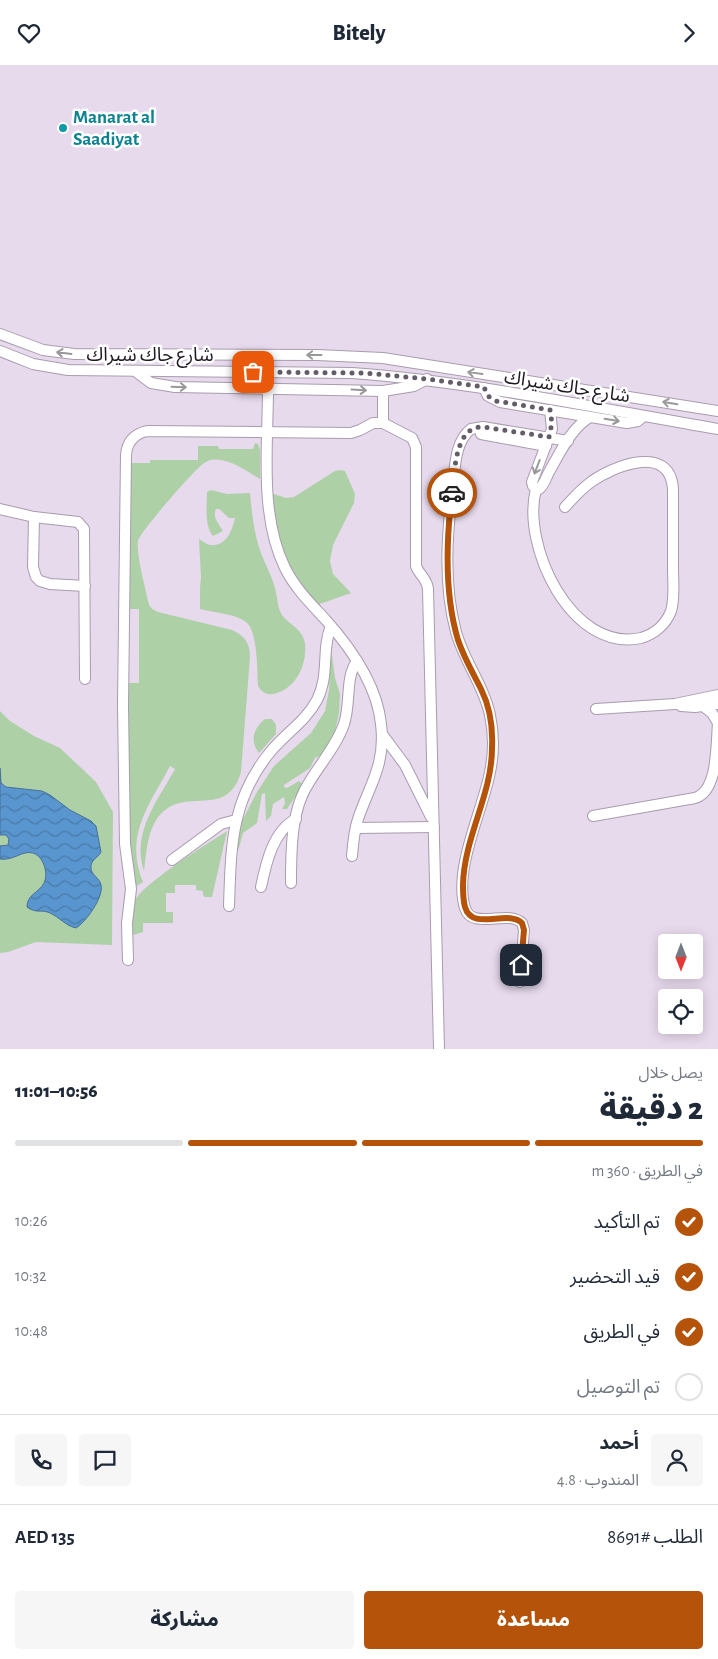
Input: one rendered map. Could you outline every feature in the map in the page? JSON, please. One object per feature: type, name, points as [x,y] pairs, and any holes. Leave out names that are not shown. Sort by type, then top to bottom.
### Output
[{"type":"street","name":"شارع جاك شيراك","points":[[0,334],[43,349],[74,354],[317,355],[383,358],[718,411]]},
{"type":"street","name":"شارع جاك شيراك","points":[[0,352],[34,364],[68,370],[352,373],[427,379],[484,387],[718,429]]},
{"type":"street","points":[[135,371],[151,383],[161,386],[383,391],[414,386],[427,379]]},
{"type":"street","points":[[484,387],[488,396],[496,401],[630,423],[638,421],[644,416]]},
{"type":"street","points":[[268,388],[267,498],[274,542],[294,583],[312,607],[331,626],[357,661],[369,681],[376,699],[382,735],[380,765],[356,828],[352,856]]},
{"type":"street","points":[[383,391],[383,423]]},
{"type":"street","points":[[550,410],[552,423],[533,479],[533,486],[536,489],[532,513],[537,544],[547,571],[568,605],[586,623],[607,635],[631,639],[654,633],[667,619],[673,599],[673,489],[668,473],[660,465],[648,461],[619,468],[592,481],[573,497],[565,507]]},
{"type":"street","points":[[536,489],[542,486],[580,424],[590,417]]},
{"type":"street","points":[[128,960],[127,923],[131,889],[126,844],[123,706],[126,449],[128,444],[136,435],[148,431],[351,433],[373,423],[383,423],[412,438],[415,444],[416,566],[426,579],[428,589],[439,1049]]},
{"type":"street","points":[[520,982],[524,930],[522,923],[514,918],[476,919],[469,915],[464,905],[463,882],[466,861],[476,817],[490,773],[492,750],[490,714],[482,690],[459,642],[453,617],[448,545],[450,507],[458,452],[466,435],[484,434],[547,442],[568,441]]},
{"type":"street","points":[[0,509],[34,517],[78,522],[83,526],[85,534],[85,679]]},
{"type":"street","points":[[34,517],[33,567],[36,577],[40,581],[50,584],[85,585]]},
{"type":"street","points":[[229,905],[231,851],[236,820],[248,787],[264,761],[306,717],[317,700],[324,681],[326,643],[331,626]]},
{"type":"street","points":[[291,883],[292,846],[296,819],[305,788],[332,748],[343,726],[348,706],[350,677],[357,661]]},
{"type":"street","points":[[596,709],[675,704],[717,699]]},
{"type":"street","points":[[675,704],[686,707],[703,706],[717,699]]},
{"type":"street","points":[[593,816],[695,797],[706,794],[714,786],[717,776],[718,723],[712,713],[703,706]]},
{"type":"street","points":[[382,735],[394,749],[408,771],[433,825]]},
{"type":"street","points":[[261,887],[267,865],[280,834],[286,825],[296,819]]},
{"type":"street","points":[[172,860],[221,824],[236,820]]},
{"type":"street","points":[[356,828],[433,825]]},
{"type":"green space","points":[[255,443],[258,444],[260,450],[260,479],[224,461],[210,460],[204,463],[168,501],[147,526],[138,541],[138,555],[149,605],[152,609],[232,630],[246,641],[250,657],[241,772],[234,787],[225,796],[214,800],[189,801],[165,810],[155,822],[150,833],[144,871],[141,843],[144,830],[154,805],[175,769],[170,766],[142,821],[136,850],[143,882],[135,887],[128,860],[125,683],[139,683],[139,609],[126,609],[127,463],[150,463],[150,460],[198,460],[198,446],[218,446],[219,449],[253,449]]},
{"type":"green space","points":[[335,471],[345,471],[355,494],[354,503],[333,545],[330,561],[333,574],[351,593],[317,605],[294,579],[279,548],[271,493],[286,498],[294,497]]},
{"type":"green space","points":[[211,490],[227,494],[250,493],[257,539],[273,581],[280,611],[304,638],[305,652],[299,674],[290,686],[277,693],[266,694],[258,686],[255,642],[250,627],[246,622],[230,615],[200,609],[199,539],[210,545],[216,545],[224,541],[230,533],[235,518],[229,518],[219,509],[216,509],[215,518],[223,531],[213,536],[208,526],[207,515],[207,492]]},
{"type":"green space","points":[[331,648],[335,678],[340,694],[339,713],[334,736],[324,754],[315,758],[310,768],[284,785],[287,788],[299,781],[303,785],[287,809],[282,809],[285,803],[284,797],[273,804],[271,816],[266,821],[265,793],[262,794],[257,823],[243,833],[239,848],[235,853],[241,823],[257,792],[274,766],[311,733],[325,711],[329,690]]},
{"type":"green space","points":[[0,711],[10,721],[34,736],[60,748],[96,782],[113,812],[112,945],[36,942],[0,953]]},
{"type":"green space","points":[[265,719],[272,719],[276,725],[276,734],[259,753],[254,743],[254,735],[258,726]]},
{"type":"green space","points":[[227,831],[212,897],[205,897],[203,891],[196,890],[196,885],[175,885],[175,893],[166,893],[166,912],[173,912],[173,923],[143,923],[143,932],[130,936],[131,914],[134,902],[140,894],[162,875]]},
{"type":"water","points":[[0,768],[1,783],[6,787],[42,791],[96,826],[101,852],[93,861],[91,868],[92,873],[101,885],[100,896],[85,920],[76,928],[50,913],[27,907],[31,896],[44,883],[46,875],[44,865],[37,855],[29,852],[0,859],[0,846],[8,845],[9,839],[6,835],[0,835]]},
{"type":"way so far","points":[[253,372],[352,373],[427,379],[484,387],[488,396],[496,401],[550,410],[552,429],[549,437],[483,427],[475,427],[468,431],[459,446],[452,493]]},
{"type":"place","name":"Manarat al Saadiyat","points":[[63,128]]},
{"type":"route","points":[[452,493],[448,564],[453,617],[463,654],[486,701],[490,714],[492,737],[490,773],[476,817],[464,871],[464,905],[466,912],[476,919],[514,918],[522,923],[524,930],[521,965]]}]
